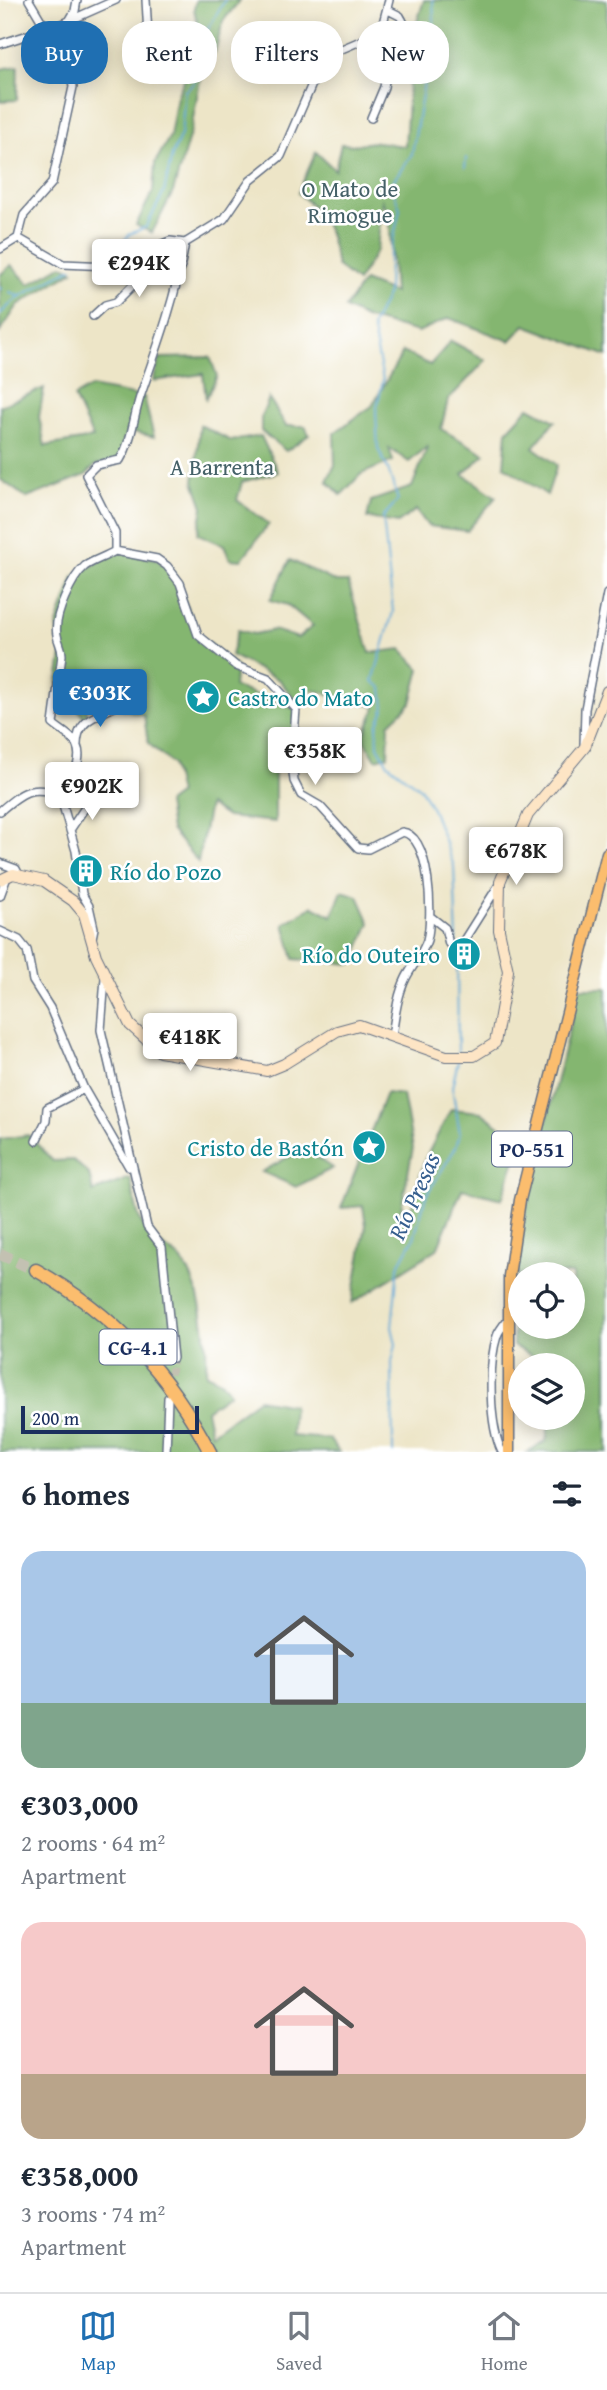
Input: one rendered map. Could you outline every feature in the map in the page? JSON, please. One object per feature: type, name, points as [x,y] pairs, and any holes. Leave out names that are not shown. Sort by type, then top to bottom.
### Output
[{"type":"highway","name":"CG-4.1","points":[[36,1270],[100,1310],[129,1337],[176,1392],[210,1452]]},
{"type":"main road","name":"PO-551","points":[[511,1262],[520,1200],[607,853]]},
{"type":"main road","name":"PO-551","points":[[509,1339],[509,1452]]},
{"type":"street","points":[[29,0],[42,21]]},
{"type":"street","points":[[0,249],[18,239],[24,215],[52,183],[74,87],[65,28],[77,0]]},
{"type":"street","points":[[63,21],[116,0]]},
{"type":"street","points":[[146,0],[147,21]]},
{"type":"street","points":[[18,239],[63,264],[108,266],[170,241],[185,243],[224,219],[250,181],[281,156],[327,58],[372,36],[382,27],[389,0]]},
{"type":"street","points":[[371,118],[384,87],[390,51],[404,41],[406,34],[400,16],[388,10]]},
{"type":"street","points":[[0,44],[21,36]]},
{"type":"street","points":[[114,551],[115,533],[86,475],[96,465],[120,460],[130,445],[140,396],[177,293],[185,243]]},
{"type":"street","points":[[93,316],[105,305],[116,302],[133,285],[181,267]]},
{"type":"street","points":[[77,746],[53,724],[62,656],[57,624],[74,577],[87,565],[114,551],[157,559],[167,566],[180,583],[198,635],[236,666],[268,678],[296,709],[292,763],[294,781],[301,795],[320,806],[358,848],[368,849],[402,831],[412,835],[425,856],[431,917],[427,942],[404,981],[392,1037]]},
{"type":"street","points":[[584,747],[585,709],[607,594]]},
{"type":"street","points":[[431,917],[445,928],[449,944],[458,948],[500,882],[528,815],[584,747],[607,691]]},
{"type":"street","points":[[60,795],[75,774],[77,732],[83,724],[114,707]]},
{"type":"street","points":[[0,811],[20,793],[42,788],[60,795]]},
{"type":"street","points":[[60,795],[70,830],[82,894],[89,906],[94,928],[92,940]]},
{"type":"street","points":[[70,830],[90,800]]},
{"type":"street","points":[[0,863],[16,869],[19,876]]},
{"type":"street","points":[[0,896],[4,878],[19,876],[44,881],[73,901],[84,914],[105,978],[130,1025],[160,1052],[267,1071],[285,1064],[337,1031],[359,1025],[446,1056],[474,1056],[495,1043],[508,971],[499,930],[500,882]]},
{"type":"street","points":[[0,931],[19,940],[27,950],[33,981],[50,1008],[85,1090],[132,1172]]},
{"type":"street","points":[[105,978],[101,1030],[132,1172],[147,1227],[162,1247],[167,1274],[173,1358]]},
{"type":"street","points":[[36,1141],[46,1121],[47,1108],[85,1090]]},
{"type":"street","points":[[502,1452],[493,1420],[493,1370],[497,1336],[508,1319]]},
{"type":"street","points":[[166,1452],[168,1398]]},
{"type":"green space","points":[[196,0],[240,0],[223,21],[217,44],[217,21],[197,21],[194,9]]},
{"type":"green space","name":"O Mato de Rimogue","points":[[424,0],[607,0],[607,356],[525,325],[510,341],[449,318],[418,332],[365,318],[345,308],[364,281],[394,293],[389,215],[382,201],[377,250],[357,282],[337,266],[326,225],[315,209],[298,193],[316,152],[335,170],[341,144],[376,142],[405,146],[409,84],[449,84],[449,21],[417,21]]},
{"type":"green space","points":[[18,66],[17,100],[0,101],[0,69]]},
{"type":"green space","points":[[182,84],[199,84],[191,130],[173,192],[152,233],[136,225],[153,191],[155,163],[170,136],[177,96]]},
{"type":"green space","points":[[11,265],[29,284],[63,265],[73,271],[18,305],[0,332],[0,275]]},
{"type":"green space","points":[[451,341],[486,360],[448,400],[441,429],[485,454],[463,474],[496,497],[467,531],[428,526],[416,510],[398,523],[367,518],[371,501],[412,487],[428,446],[409,462],[389,448],[393,461],[361,474],[341,495],[327,481],[335,465],[334,433],[372,406],[403,352],[430,365]]},
{"type":"green space","points":[[210,357],[217,376],[206,399],[203,374],[153,381],[160,358]]},
{"type":"green space","points":[[91,387],[144,397],[154,437],[133,432],[120,460],[96,465],[86,475],[27,498],[0,479],[0,406],[44,388],[39,417],[45,446],[93,438],[74,397]]},
{"type":"green space","points":[[269,398],[286,426],[305,426],[309,435],[286,451],[261,431],[261,418]]},
{"type":"green space","points":[[529,407],[555,421],[533,447],[557,465],[547,495],[504,466],[507,431]]},
{"type":"green space","name":"A Barrenta","points":[[200,425],[231,441],[261,436],[278,472],[242,482],[237,500],[269,524],[241,560],[230,559],[224,545],[198,534],[203,507],[194,481]]},
{"type":"green space","points":[[115,551],[157,559],[174,574],[198,635],[236,666],[234,687],[296,709],[292,766],[275,769],[275,822],[227,817],[209,805],[198,862],[171,830],[167,803],[179,794],[172,764],[148,743],[144,715],[114,707],[110,690],[93,683],[87,703],[87,721],[58,683],[62,655],[57,624],[74,577]]},
{"type":"green space","points":[[290,560],[336,582],[348,582],[370,653],[401,649],[420,669],[411,703],[389,724],[388,756],[376,759],[363,738],[376,707],[313,690],[295,699],[279,680],[231,655],[238,630],[254,634],[274,630],[298,638],[313,626],[288,605],[270,600]]},
{"type":"green space","points":[[342,891],[358,896],[370,923],[352,964],[294,959],[284,924],[313,906],[332,916]]},
{"type":"green space","points":[[579,988],[607,988],[607,1452],[527,1452],[546,1441],[548,1430],[585,1430],[585,1353],[527,1353],[513,1346],[513,1339],[585,1339],[585,1262],[518,1262],[529,1193]]},
{"type":"green space","points":[[386,1093],[403,1095],[413,1148],[399,1219],[408,1219],[425,1159],[451,1109],[481,1112],[521,1142],[502,1199],[462,1189],[437,1249],[352,1303],[366,1225],[363,1206],[341,1208]]},
{"type":"green space","points":[[28,1135],[53,1161],[73,1160],[89,1174],[93,1192],[130,1178],[137,1211],[145,1229],[153,1239],[181,1260],[188,1271],[199,1298],[202,1314],[206,1374],[221,1381],[230,1393],[206,1410],[211,1434],[258,1399],[293,1405],[291,1436],[329,1439],[339,1452],[0,1452],[0,1139]]},
{"type":"green space","points":[[304,1148],[333,1168],[296,1187],[262,1172]]},
{"type":"waterway","points":[[105,262],[130,234],[146,227],[164,192],[172,155],[181,135],[185,91],[194,83],[202,39],[225,0]]},
{"type":"waterway","name":"Río Presas","points":[[433,0],[434,23],[412,154],[391,184],[400,209],[389,258],[388,293],[372,326],[383,380],[376,412],[378,449],[398,500],[383,517],[393,612],[373,681],[382,688],[384,709],[377,726],[378,746],[388,764],[421,789],[433,811],[454,866],[457,942]]},
{"type":"waterway","points":[[465,168],[466,158]]},
{"type":"waterway","points":[[0,314],[17,298],[72,268]]},
{"type":"waterway","points":[[10,292],[18,296]]},
{"type":"waterway","name":"Río Presas","points":[[457,953],[458,1052]]},
{"type":"waterway","name":"Río Presas","points":[[393,1452],[392,1362],[396,1344],[392,1327],[398,1267],[414,1238],[426,1196],[456,1147],[460,1133],[452,1087],[458,1061]]},
{"type":"tunnel","points":[[0,1254],[36,1270]]},
{"type":"tunnel","points":[[170,1385],[173,1358]]},
{"type":"place","name":"Castro do Mato","points":[[203,697]]},
{"type":"place","name":"Río do Pozo","points":[[86,871]]},
{"type":"place","name":"Río do Outeiro","points":[[464,954]]},
{"type":"place","name":"Cristo de Bastón","points":[[369,1147]]}]
